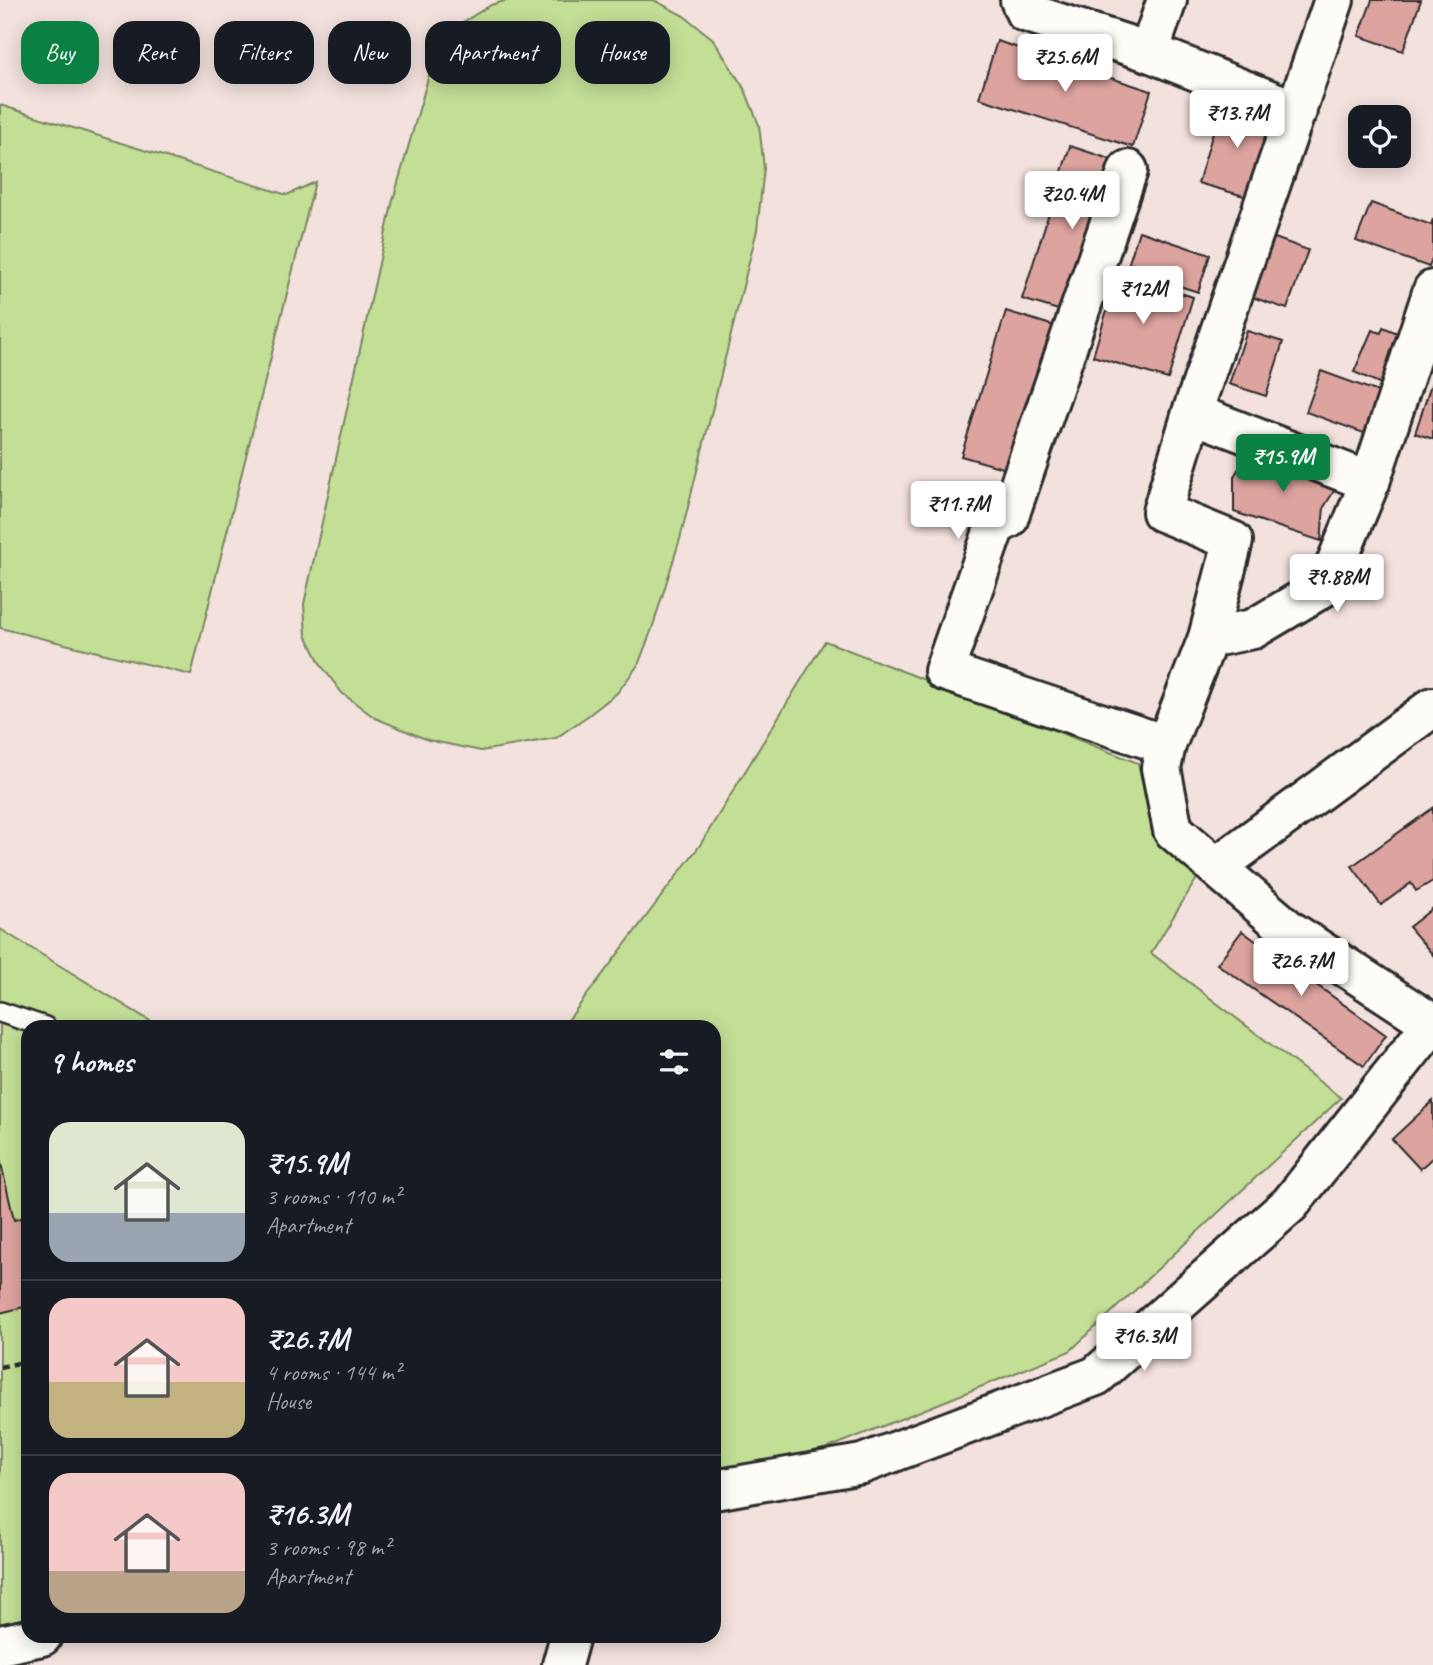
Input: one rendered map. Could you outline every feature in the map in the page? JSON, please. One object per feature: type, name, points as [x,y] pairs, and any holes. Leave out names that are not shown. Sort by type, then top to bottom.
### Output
[{"type":"street","points":[[1020,0],[1025,12],[1149,52],[1297,111]]},
{"type":"street","points":[[1149,52],[1167,0]]},
{"type":"street","points":[[721,1489],[862,1464],[1096,1376],[1290,1204],[1433,1024],[1289,930],[1173,830],[1161,768],[1166,745],[1208,638],[1233,541],[1162,512],[1192,413],[1334,0]]},
{"type":"street","points":[[1128,170],[1008,519],[995,526],[944,671],[1166,745]]},
{"type":"street","points":[[1208,638],[1252,629],[1327,585],[1370,482],[1433,290]]},
{"type":"street","points":[[1192,413],[1370,482]]},
{"type":"street","points":[[1216,867],[1433,707]]},
{"type":"street","points":[[0,1645],[21,1640]]},
{"type":"street","points":[[562,1665],[568,1643]]},
{"type":"lane","points":[[0,1012],[24,1020]]},
{"type":"path","points":[[0,1367],[21,1362]]},
{"type":"green space","points":[[508,0],[654,0],[684,16],[713,39],[745,90],[759,125],[764,168],[757,230],[680,539],[638,665],[617,693],[556,738],[481,751],[428,740],[375,718],[342,693],[321,665],[306,635],[304,604],[393,200],[426,84],[561,84],[561,21],[465,21],[491,5]]},
{"type":"green space","points":[[0,105],[287,195],[315,182],[191,675],[0,628]]},
{"type":"green space","points":[[825,641],[1138,763],[1153,837],[1199,875],[1151,953],[1341,1098],[1070,1351],[828,1448],[721,1471],[721,1020],[568,1020],[700,845]]},
{"type":"green space","points":[[0,929],[149,1020],[21,1020],[21,1628],[0,1632]]},
{"type":"building","points":[[1372,0],[1421,0],[1403,51],[1359,36]]},
{"type":"building","points":[[997,41],[1151,91],[1133,147],[979,98]]},
{"type":"building","points":[[1222,102],[1276,117],[1251,198],[1198,183]]},
{"type":"building","points":[[1070,146],[1122,163],[1075,315],[1022,299]]},
{"type":"building","points":[[1371,203],[1431,225],[1433,219],[1433,256],[1429,267],[1356,241]]},
{"type":"building","points":[[1139,231],[1210,255],[1198,292],[1127,269]]},
{"type":"building","points":[[1261,233],[1308,250],[1287,309],[1240,293]]},
{"type":"building","points":[[1118,274],[1193,297],[1168,379],[1093,356]]},
{"type":"building","points":[[1006,311],[1064,329],[1017,472],[961,456]]},
{"type":"building","points":[[1383,327],[1400,334],[1386,386],[1354,372],[1372,330],[1381,333]]},
{"type":"building","points":[[1247,331],[1283,342],[1266,396],[1229,384]]},
{"type":"building","points":[[1321,371],[1387,395],[1372,436],[1306,412]]},
{"type":"building","points":[[1433,379],[1433,439],[1415,433]]},
{"type":"building","points":[[1250,452],[1342,478],[1324,507],[1321,541],[1234,512],[1234,476]]},
{"type":"building","points":[[1433,808],[1433,881],[1416,891],[1411,883],[1381,905],[1352,866]]},
{"type":"building","points":[[1433,908],[1433,955],[1409,927]]},
{"type":"building","points":[[1242,931],[1386,1035],[1364,1066],[1217,964]]},
{"type":"building","points":[[1433,1101],[1433,1157],[1420,1169],[1392,1139]]},
{"type":"building","points":[[0,1159],[14,1220],[21,1218],[21,1308],[0,1313]]}]
